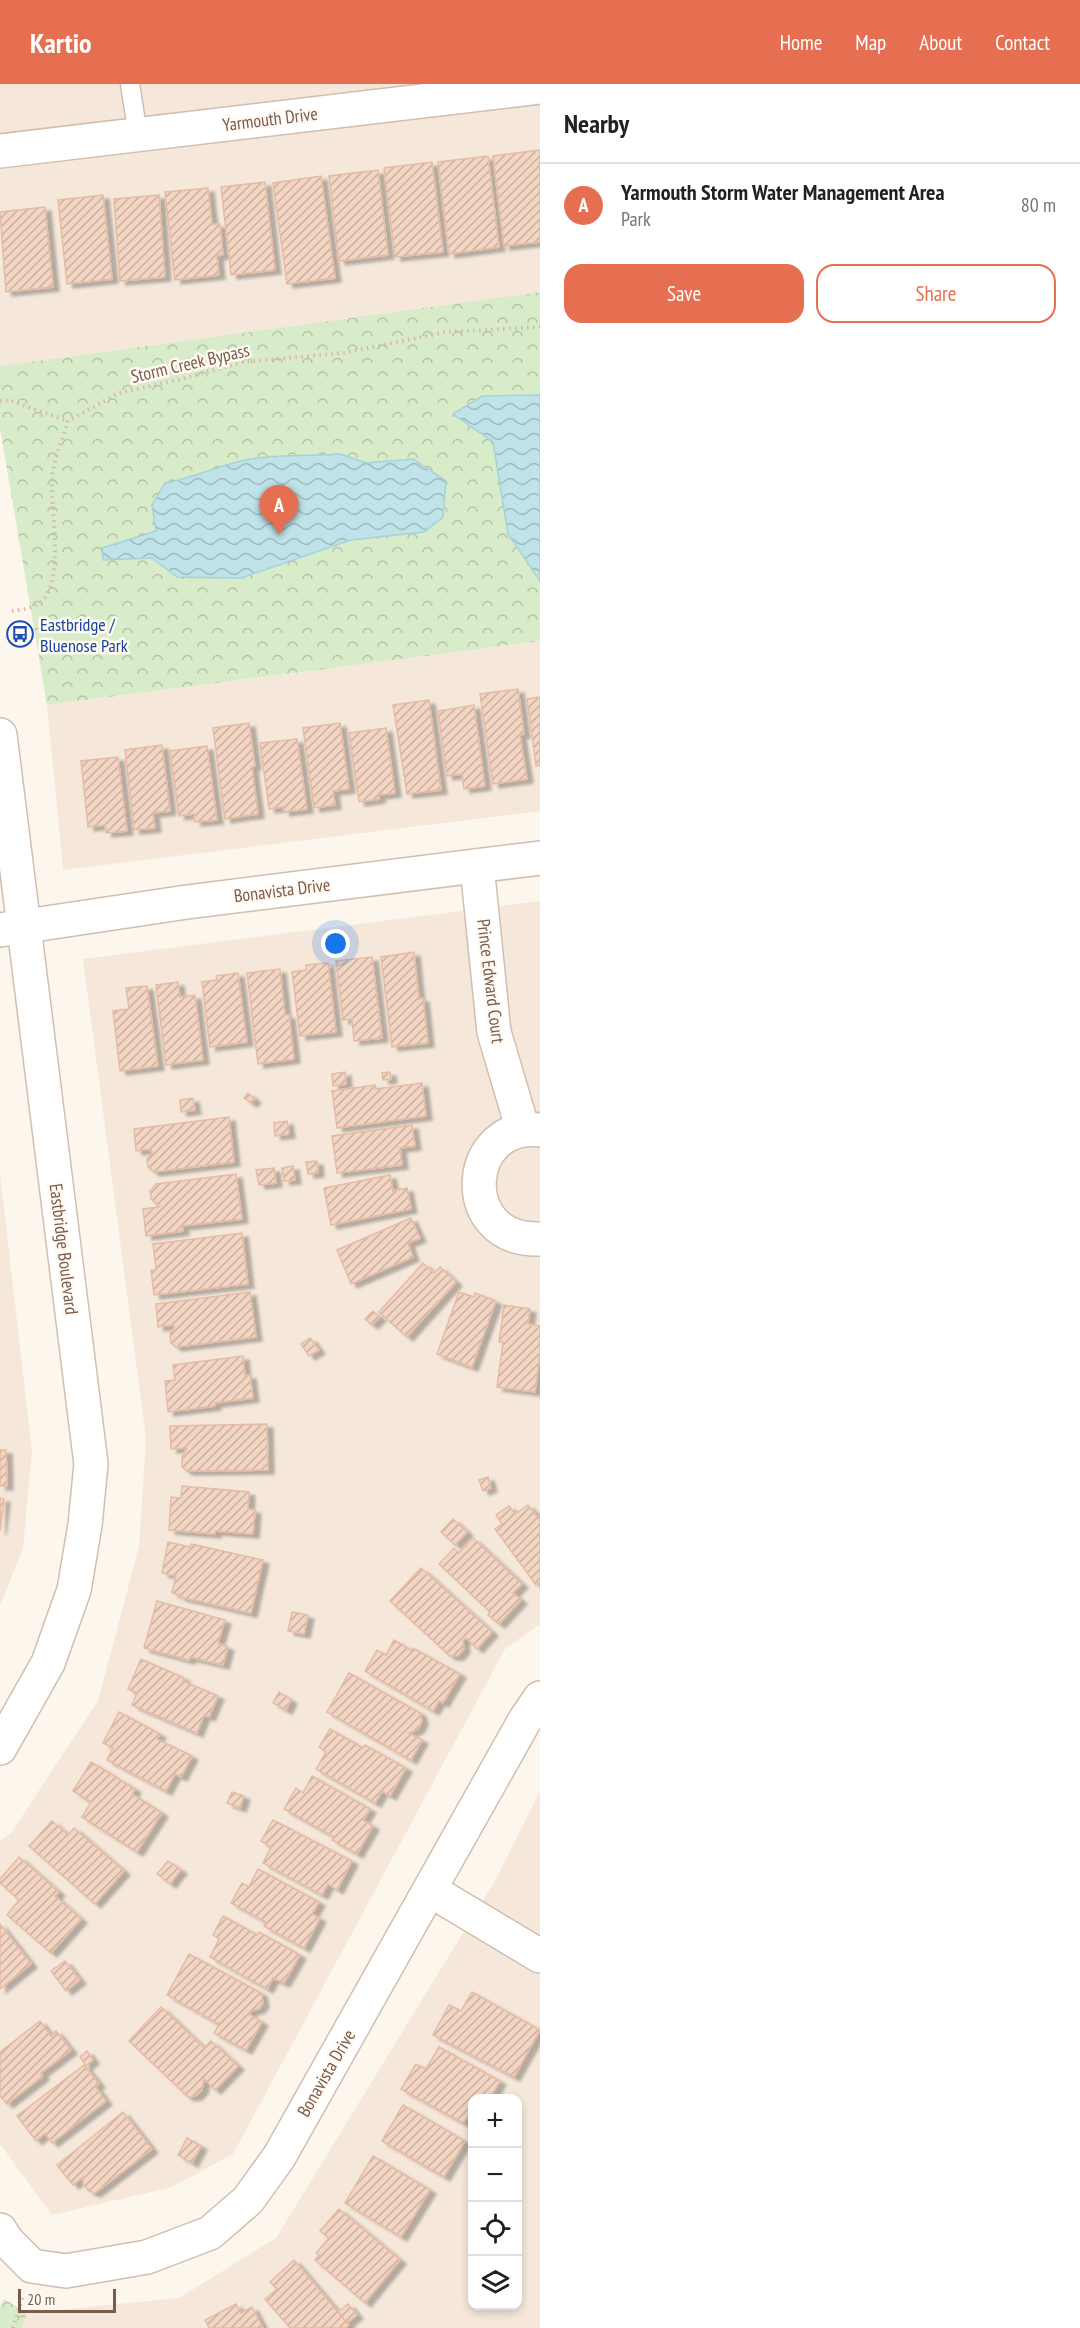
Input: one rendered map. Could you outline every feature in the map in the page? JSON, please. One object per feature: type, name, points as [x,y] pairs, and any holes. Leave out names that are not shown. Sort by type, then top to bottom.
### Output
[{"type":"street","name":"Yarmouth Drive","points":[[0,151],[540,87]]},
{"type":"street","name":"Eastbridge Boulevard","points":[[0,735],[12,928],[91,1464],[86,1525],[74,1590],[48,1663],[0,1748]]},
{"type":"street","name":"Bonavista Drive","points":[[12,928],[187,902],[540,858]]},
{"type":"street","name":"Prince Edward Court","points":[[477,866],[494,1032],[532,1130],[506,1137],[490,1149],[479,1172],[478,1191],[484,1211],[496,1226],[507,1234],[525,1240],[540,1239]]},
{"type":"street","name":"Bonavista Drive","points":[[0,2230],[7,2241],[32,2266],[66,2271],[147,2257],[210,2233],[248,2200],[279,2157],[525,1720],[540,1698]]},
{"type":"street","points":[[430,1890],[540,1956]]},
{"type":"lane","points":[[130,84],[138,135]]},
{"type":"path","name":"Storm Creek Bypass","points":[[68,421],[119,393],[243,362],[344,353],[446,333],[540,327]]},
{"type":"path","points":[[0,400],[9,399],[68,421],[52,478],[56,549],[52,580],[42,600],[28,609],[12,611]]},
{"type":"shaded area","points":[[0,84],[540,84],[540,292],[0,366]]},
{"type":"shaded area","points":[[540,641],[540,811],[63,870],[47,705]]},
{"type":"shaded area","points":[[540,901],[540,1624],[505,1649],[233,2154],[172,2187],[52,2215],[0,2144],[0,1841],[11,1833],[98,1701],[139,1546],[146,1439],[83,959]]},
{"type":"shaded area","points":[[0,1173],[32,1452],[23,1549],[0,1605]]},
{"type":"shaded area","points":[[540,1791],[540,2328],[22,2328],[27,2313],[179,2298],[276,2238],[496,1879]]},
{"type":"green space","points":[[540,292],[540,641],[47,705],[0,428],[0,366]]},
{"type":"green space","points":[[4,2299],[27,2313],[22,2328],[0,2328],[0,2307]]},
{"type":"water","points":[[540,395],[540,581],[508,534],[493,442],[453,414],[482,396]]},
{"type":"water","points":[[340,454],[366,463],[413,459],[446,481],[443,517],[424,532],[351,540],[241,578],[177,577],[152,558],[103,560],[102,548],[156,531],[152,505],[165,483],[262,457]]},
{"type":"building","points":[[540,150],[540,242],[504,246],[493,156]]},
{"type":"building","points":[[488,156],[499,247],[449,254],[438,162]]},
{"type":"building","points":[[432,162],[443,252],[395,257],[384,168]]},
{"type":"building","points":[[378,170],[388,255],[339,261],[329,176]]},
{"type":"building","points":[[321,176],[335,278],[287,284],[273,183]]},
{"type":"building","points":[[265,182],[275,270],[231,275],[221,187]]},
{"type":"building","points":[[208,188],[212,224],[220,224],[223,255],[217,256],[219,275],[175,280],[165,192]]},
{"type":"building","points":[[103,195],[112,279],[67,284],[58,200]]},
{"type":"building","points":[[159,195],[165,277],[120,281],[114,199]]},
{"type":"building","points":[[45,207],[53,287],[6,292],[0,212]]},
{"type":"building","points":[[518,689],[524,734],[520,735],[527,779],[493,784],[480,694]]},
{"type":"building","points":[[540,697],[540,765],[536,766],[527,699]]},
{"type":"building","points":[[429,700],[441,790],[407,794],[393,705]]},
{"type":"building","points":[[474,705],[485,786],[464,789],[462,774],[447,776],[438,711]]},
{"type":"building","points":[[249,723],[258,814],[225,819],[213,728]]},
{"type":"building","points":[[340,723],[349,789],[333,791],[335,805],[314,808],[303,728]]},
{"type":"building","points":[[386,728],[395,793],[379,795],[379,799],[359,802],[349,733]]},
{"type":"building","points":[[297,739],[307,809],[284,812],[283,807],[269,809],[260,743]]},
{"type":"building","points":[[162,745],[170,811],[153,813],[155,828],[134,830],[125,750]]},
{"type":"building","points":[[207,746],[217,820],[195,822],[194,814],[179,816],[170,751]]},
{"type":"building","points":[[118,757],[127,831],[106,833],[105,825],[88,827],[81,761]]},
{"type":"building","points":[[414,952],[419,999],[423,998],[428,1043],[392,1047],[381,957]]},
{"type":"building","points":[[372,957],[382,1038],[354,1041],[352,1019],[343,1020],[336,961]]},
{"type":"building","points":[[328,963],[336,1032],[300,1036],[292,972],[306,970],[306,965]]},
{"type":"building","points":[[280,969],[285,1015],[289,1015],[294,1059],[258,1064],[247,973]]},
{"type":"building","points":[[238,973],[247,1042],[210,1047],[202,982],[217,980],[216,976]]},
{"type":"building","points":[[178,982],[180,997],[195,995],[203,1060],[166,1065],[156,985]]},
{"type":"building","points":[[147,986],[158,1066],[120,1071],[113,1011],[129,1009],[126,988]]},
{"type":"building","points":[[345,1072],[346,1084],[333,1086],[332,1074]]},
{"type":"building","points":[[390,1072],[391,1079],[383,1080],[382,1073]]},
{"type":"building","points":[[422,1083],[426,1116],[337,1128],[332,1091],[375,1085],[376,1089]]},
{"type":"building","points":[[248,1093],[255,1099],[251,1103],[244,1098]]},
{"type":"building","points":[[193,1098],[195,1110],[181,1112],[180,1100]]},
{"type":"building","points":[[229,1117],[234,1162],[154,1172],[148,1167],[147,1159],[152,1154],[151,1149],[136,1151],[134,1129]]},
{"type":"building","points":[[287,1121],[289,1134],[275,1136],[274,1123]]},
{"type":"building","points":[[412,1125],[415,1146],[400,1148],[402,1165],[337,1173],[332,1136]]},
{"type":"building","points":[[317,1161],[318,1173],[308,1174],[306,1162]]},
{"type":"building","points":[[293,1166],[295,1180],[284,1181],[282,1168]]},
{"type":"building","points":[[274,1168],[276,1183],[259,1185],[256,1170]]},
{"type":"building","points":[[236,1174],[242,1219],[182,1226],[183,1231],[146,1236],[143,1209],[159,1207],[151,1199],[150,1191],[156,1184]]},
{"type":"building","points":[[390,1175],[393,1191],[407,1188],[411,1209],[331,1225],[324,1188]]},
{"type":"building","points":[[411,1218],[420,1238],[408,1243],[413,1257],[351,1284],[337,1250]]},
{"type":"building","points":[[242,1233],[248,1284],[154,1295],[151,1270],[156,1270],[153,1244]]},
{"type":"building","points":[[423,1263],[434,1273],[440,1267],[456,1282],[407,1337],[379,1312]]},
{"type":"building","points":[[250,1292],[256,1337],[176,1347],[171,1343],[170,1334],[174,1328],[173,1325],[158,1327],[156,1304]]},
{"type":"building","points":[[459,1292],[474,1297],[475,1293],[496,1301],[472,1367],[437,1354]]},
{"type":"building","points":[[504,1305],[530,1309],[528,1324],[540,1326],[540,1352],[535,1392],[497,1387],[503,1342],[499,1342]]},
{"type":"building","points":[[373,1311],[380,1317],[372,1325],[365,1319]]},
{"type":"building","points":[[310,1338],[319,1350],[309,1356],[301,1344]]},
{"type":"building","points":[[243,1356],[245,1376],[250,1375],[253,1398],[168,1412],[165,1381],[175,1380],[173,1365]]},
{"type":"building","points":[[267,1424],[268,1470],[187,1471],[182,1467],[182,1457],[187,1448],[171,1449],[170,1426]]},
{"type":"building","points":[[0,1450],[6,1450],[7,1486],[0,1486]]},
{"type":"building","points":[[488,1477],[491,1488],[483,1491],[479,1480]]},
{"type":"building","points":[[182,1486],[249,1492],[248,1509],[255,1510],[253,1534],[215,1531],[215,1534],[169,1530],[171,1497],[181,1498]]},
{"type":"building","points":[[0,1498],[4,1499],[0,1531]]},
{"type":"building","points":[[528,1505],[540,1520],[540,1582],[536,1585],[495,1529],[502,1524],[496,1515],[509,1506],[515,1514]]},
{"type":"building","points":[[453,1519],[467,1532],[455,1545],[441,1532]]},
{"type":"building","points":[[473,1538],[522,1584],[513,1593],[521,1600],[499,1624],[488,1615],[490,1612],[439,1564],[454,1548],[459,1553]]},
{"type":"building","points":[[168,1542],[190,1547],[191,1544],[263,1560],[251,1613],[180,1597],[172,1593],[176,1576],[162,1573]]},
{"type":"building","points":[[421,1568],[492,1632],[477,1649],[466,1638],[463,1641],[464,1649],[458,1656],[450,1656],[390,1601]]},
{"type":"building","points":[[157,1601],[225,1620],[218,1643],[228,1647],[223,1665],[190,1657],[189,1660],[144,1648]]},
{"type":"building","points":[[292,1612],[308,1615],[304,1634],[288,1631]]},
{"type":"building","points":[[394,1640],[460,1674],[443,1703],[439,1701],[433,1711],[365,1671],[377,1650],[386,1655]]},
{"type":"building","points":[[141,1659],[218,1696],[209,1717],[204,1715],[197,1733],[132,1705],[137,1693],[128,1689]]},
{"type":"building","points":[[349,1673],[420,1713],[422,1721],[418,1729],[409,1733],[422,1740],[411,1760],[327,1712]]},
{"type":"building","points":[[279,1692],[291,1700],[286,1710],[273,1703]]},
{"type":"building","points":[[119,1712],[160,1734],[157,1739],[192,1756],[181,1777],[175,1774],[166,1791],[107,1760],[113,1748],[103,1743]]},
{"type":"building","points":[[330,1729],[363,1748],[365,1745],[406,1768],[390,1796],[382,1791],[375,1803],[316,1769],[326,1752],[319,1747]]},
{"type":"building","points":[[91,1762],[135,1789],[132,1794],[162,1813],[137,1852],[82,1817],[91,1802],[73,1791]]},
{"type":"building","points":[[312,1776],[370,1809],[363,1820],[373,1826],[357,1854],[332,1840],[334,1837],[284,1809],[296,1788],[303,1793]]},
{"type":"building","points":[[232,1792],[244,1796],[240,1808],[227,1803]]},
{"type":"building","points":[[273,1820],[352,1861],[337,1890],[328,1884],[322,1895],[263,1863],[271,1847],[261,1841]]},
{"type":"building","points":[[52,1821],[68,1835],[74,1828],[124,1871],[95,1904],[29,1846]]},
{"type":"building","points":[[19,1857],[59,1892],[55,1896],[81,1919],[51,1953],[7,1915],[19,1900],[0,1883],[0,1879]]},
{"type":"building","points":[[168,1861],[181,1870],[170,1884],[157,1874]]},
{"type":"building","points":[[258,1869],[319,1902],[312,1914],[320,1918],[304,1948],[264,1926],[266,1922],[231,1903],[242,1883],[249,1887]]},
{"type":"building","points":[[223,1916],[257,1935],[259,1932],[300,1955],[284,1983],[273,1978],[267,1989],[210,1957],[219,1939],[213,1935]]},
{"type":"building","points":[[0,1924],[31,1964],[0,1989]]},
{"type":"building","points":[[189,1954],[261,1993],[263,2003],[259,2009],[249,2014],[262,2022],[246,2050],[214,2033],[219,2024],[167,1995]]},
{"type":"building","points":[[65,1961],[80,1980],[66,1991],[51,1971]]},
{"type":"building","points":[[472,1992],[540,2030],[514,2077],[433,2035],[449,2005],[461,2011]]},
{"type":"building","points":[[161,2007],[204,2048],[211,2041],[238,2066],[215,2090],[204,2079],[202,2090],[196,2096],[188,2097],[129,2041]]},
{"type":"building","points":[[40,2021],[51,2036],[56,2031],[71,2050],[41,2073],[43,2076],[7,2104],[0,2096],[0,2052]]},
{"type":"building","points":[[439,2047],[500,2081],[492,2094],[468,2094],[468,2116],[463,2123],[401,2089],[416,2064],[426,2069]]},
{"type":"building","points":[[87,2051],[93,2060],[86,2066],[80,2057]]},
{"type":"building","points":[[84,2065],[99,2084],[95,2086],[106,2101],[52,2143],[45,2133],[36,2141],[17,2116]]},
{"type":"building","points":[[403,2105],[465,2141],[444,2177],[382,2141]]},
{"type":"building","points":[[123,2112],[152,2149],[95,2193],[89,2191],[83,2184],[83,2177],[73,2185],[57,2165]]},
{"type":"building","points":[[187,2138],[201,2146],[192,2163],[178,2155]]},
{"type":"building","points":[[373,2156],[430,2190],[401,2237],[345,2203]]},
{"type":"building","points":[[339,2209],[400,2260],[365,2303],[315,2260],[319,2255],[316,2253],[329,2238],[320,2231]]},
{"type":"building","points":[[294,2260],[349,2325],[346,2328],[290,2328],[265,2299],[277,2289],[270,2282]]},
{"type":"building","points":[[236,2304],[241,2313],[252,2307],[263,2328],[209,2328],[205,2320]]},
{"type":"building","points":[[348,2304],[357,2315],[347,2323],[338,2312]]},
{"type":"place","name":"Yarmouth Storm Water Management Area","points":[[279,535]]},
{"type":"place","name":"Eastbridge / Bluenose Park","points":[[20,634]]}]
